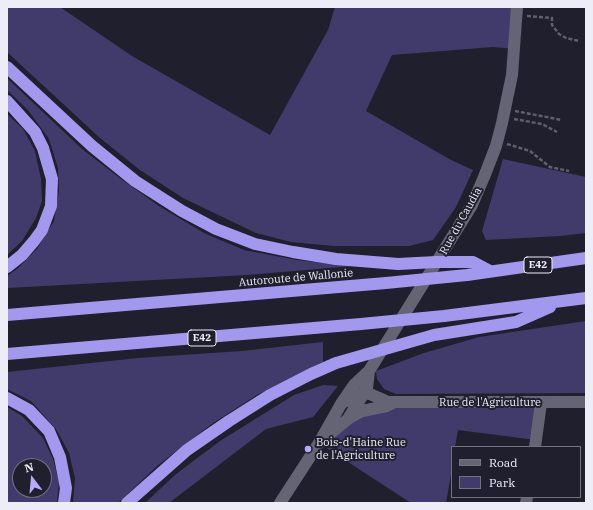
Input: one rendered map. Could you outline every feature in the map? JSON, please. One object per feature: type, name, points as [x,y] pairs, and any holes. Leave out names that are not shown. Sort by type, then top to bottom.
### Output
[{"type":"highway","points":[[7,67],[92,146],[135,181],[182,211],[216,229],[255,244],[336,259],[398,264],[473,262],[490,271]]},
{"type":"highway","points":[[7,101],[35,132],[43,148],[52,179],[51,206],[42,230],[22,255],[7,267]]},
{"type":"highway","name":"Autoroute de Wallonie","points":[[7,316],[467,275],[586,258]]},
{"type":"highway","name":"E42","points":[[7,354],[444,316],[586,298]]},
{"type":"highway","points":[[127,503],[187,450],[270,395],[310,374],[336,363],[434,335],[516,322],[562,302]]},
{"type":"highway","points":[[7,398],[29,410],[49,431],[60,457],[66,488],[64,503]]},
{"type":"street","name":"Rue du Caudia","points":[[319,443],[348,419],[357,394],[472,205],[482,185],[497,142],[505,113],[512,75],[517,11]]},
{"type":"street","points":[[369,376],[372,388],[382,399]]},
{"type":"street","name":"Rue du Caudia","points":[[280,503],[319,443],[341,404],[357,394]]},
{"type":"street","points":[[357,394],[359,406],[369,409]]},
{"type":"street","name":"Rue de l'Agriculture","points":[[357,394],[370,394],[388,402],[586,402]]},
{"type":"street","name":"Rue de l'Agriculture","points":[[348,419],[362,411],[387,406],[395,402]]},
{"type":"street","points":[[535,446],[541,403]]},
{"type":"path","points":[[517,11],[552,18],[552,25],[559,34],[566,38],[579,41]]},
{"type":"path","points":[[505,113],[562,120]]},
{"type":"path","points":[[505,113],[542,124],[557,132]]},
{"type":"path","points":[[497,142],[530,151],[550,167],[569,171]]},
{"type":"green space","points":[[7,7],[60,7],[132,56],[270,135],[328,30],[335,7],[517,7],[515,49],[493,47],[392,55],[366,111],[451,160],[473,170],[456,207],[433,240],[409,246],[334,246],[291,242],[256,233],[183,198],[140,170],[100,138],[7,52]]},
{"type":"green space","points":[[7,78],[82,149],[159,206],[204,233],[244,250],[297,260],[353,266],[247,275],[7,288],[7,276],[17,269],[37,249],[54,221],[59,191],[58,168],[49,139],[28,110],[7,90]]},
{"type":"green space","points":[[7,114],[23,129],[35,151],[41,179],[42,201],[36,218],[22,241],[7,255]]},
{"type":"green space","points":[[503,159],[586,177],[586,233],[486,240],[482,231]]},
{"type":"green space","points":[[586,321],[586,393],[396,394],[384,389],[377,379],[376,371],[424,353],[479,337]]},
{"type":"green space","points":[[323,342],[323,362],[257,395],[213,423],[157,466],[118,503],[73,503],[75,478],[69,453],[56,429],[31,401],[7,389],[7,372],[138,358],[242,351]]},
{"type":"green space","points":[[323,385],[338,386],[313,417],[266,429],[169,503],[145,503],[176,474],[220,441],[294,395]]},
{"type":"green space","points":[[541,403],[536,440],[458,430],[455,446],[451,446],[451,474],[446,503],[411,503],[319,443],[369,409]]},
{"type":"green space","points":[[7,407],[22,416],[43,438],[53,459],[59,482],[57,503],[7,503]]},
{"type":"place","name":"Bois-d'Haine Rue de l'Agriculture","points":[[308,449]]}]
